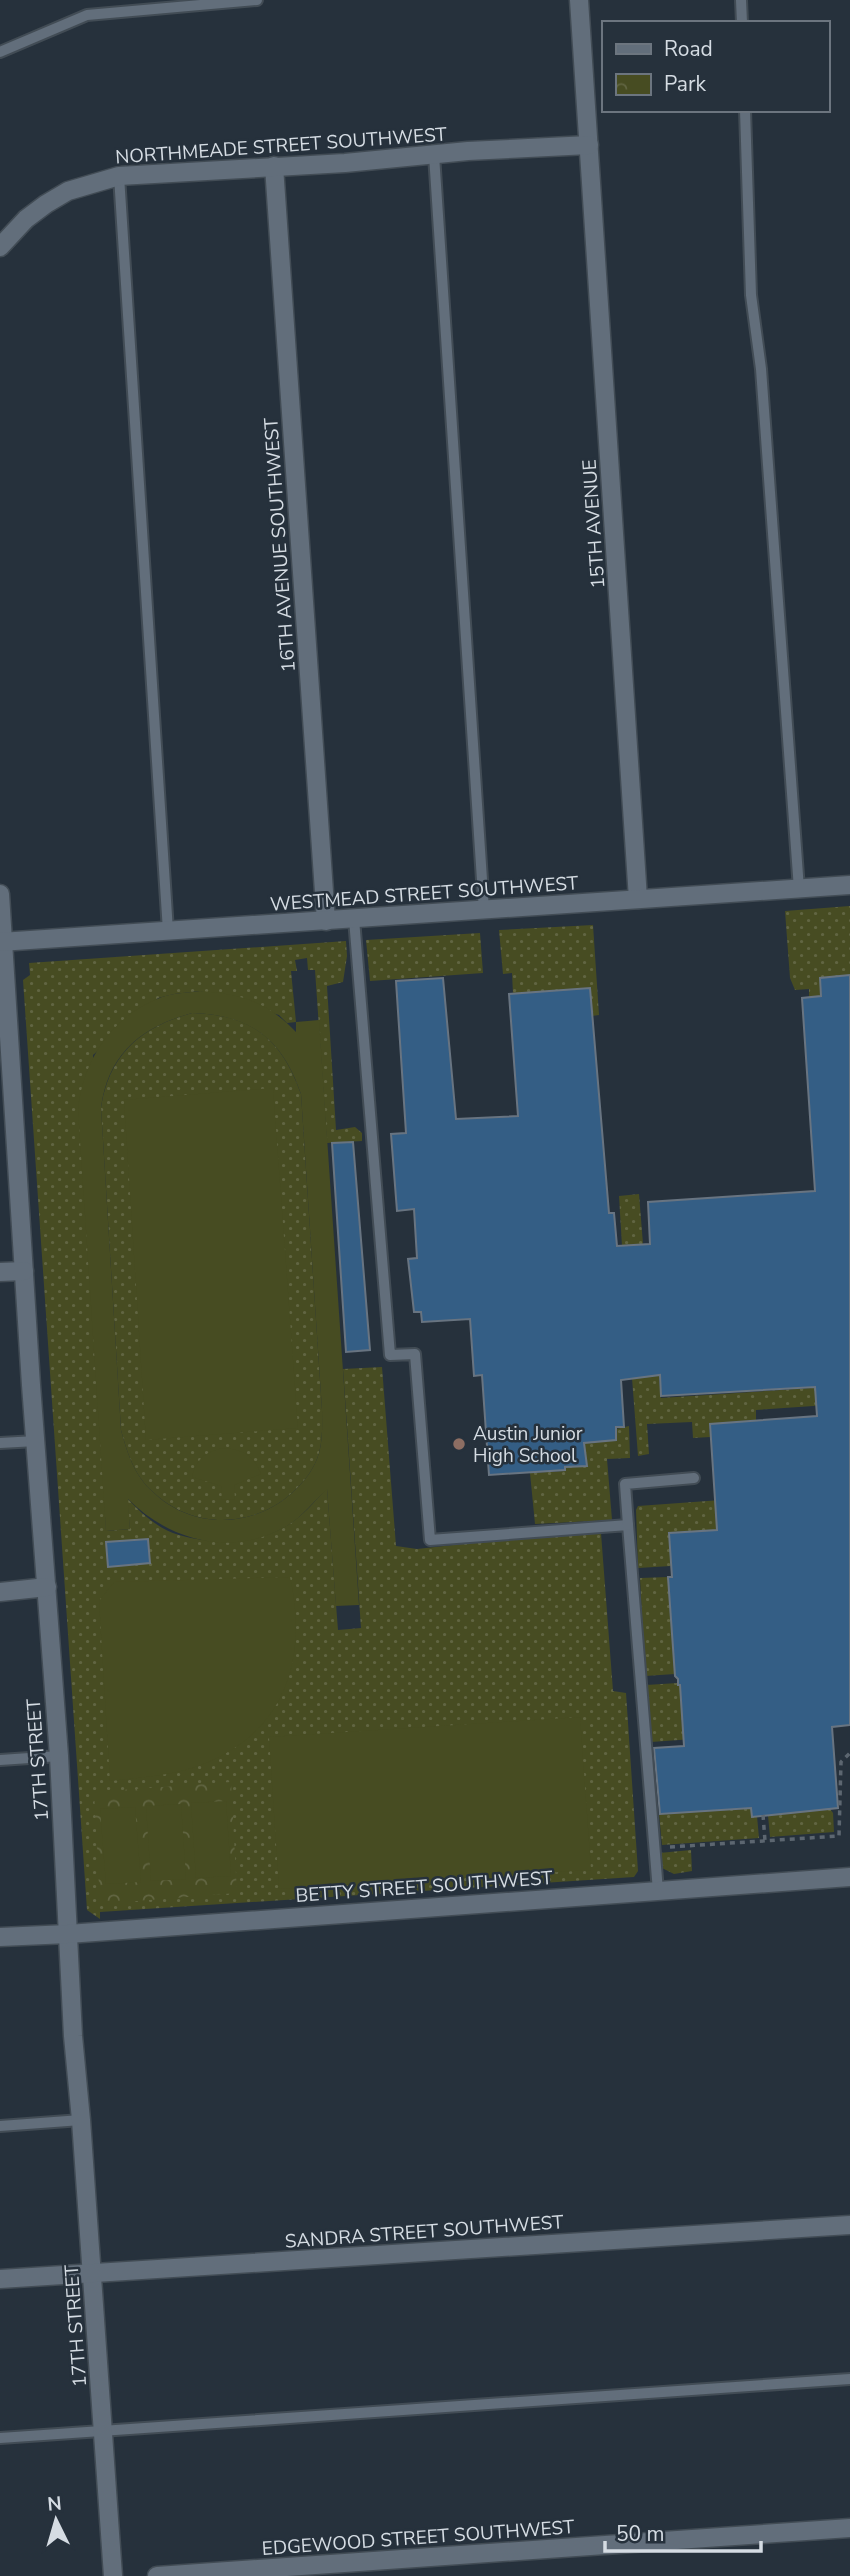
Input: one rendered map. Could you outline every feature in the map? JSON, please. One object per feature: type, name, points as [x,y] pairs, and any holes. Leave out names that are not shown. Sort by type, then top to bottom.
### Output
[{"type":"street","name":"15TH AVENUE","points":[[579,0],[638,899]]},
{"type":"street","name":"NORTHMEADE STREET SOUTHWEST","points":[[0,247],[26,219],[46,204],[68,191],[118,176],[589,145]]},
{"type":"street","name":"16TH AVENUE SOUTHWEST","points":[[274,166],[326,921]]},
{"type":"street","name":"WESTMEAD STREET SOUTHWEST","points":[[2,942],[850,885]]},
{"type":"street","name":"17TH STREET","points":[[0,894],[7,1115],[24,1271],[47,1587],[59,1756],[73,2036],[113,2576]]},
{"type":"street","points":[[0,1272],[24,1271]]},
{"type":"street","points":[[0,1592],[47,1587]]},
{"type":"street","name":"BETTY STREET SOUTHWEST","points":[[0,1937],[850,1877]]},
{"type":"street","name":"SANDRA STREET SOUTHWEST","points":[[0,2279],[850,2225]]},
{"type":"street","name":"EDGEWOOD STREET SOUTHWEST","points":[[158,2576],[850,2528]]},
{"type":"lane","points":[[0,52],[86,15],[257,0]]},
{"type":"lane","points":[[741,0],[742,21]]},
{"type":"lane","points":[[745,112],[751,295],[761,369],[799,889]]},
{"type":"lane","points":[[434,155],[484,910]]},
{"type":"lane","points":[[118,176],[168,931]]},
{"type":"lane","points":[[354,919],[390,1355],[415,1354],[430,1540],[628,1525]]},
{"type":"lane","points":[[0,1443],[36,1441]]},
{"type":"lane","points":[[658,1891],[625,1483],[694,1478]]},
{"type":"lane","points":[[0,1760],[59,1756]]},
{"type":"lane","points":[[0,2126],[81,2120]]},
{"type":"lane","points":[[0,2438],[850,2379]]},
{"type":"path","points":[[654,1849],[839,1836],[841,1762],[850,1753]]},
{"type":"path","points":[[762,1815],[765,1841]]},
{"type":"green space","points":[[850,906],[850,975],[820,978],[821,997],[809,997],[809,989],[795,990],[790,978],[785,911]]},
{"type":"green space","points":[[593,925],[599,1015],[592,1016],[590,988],[513,994],[512,973],[503,974],[499,930]]},
{"type":"green space","points":[[480,933],[483,973],[370,981],[366,940]]},
{"type":"green space","points":[[346,941],[343,982],[327,986],[336,1130],[355,1127],[362,1133],[362,1141],[327,1143],[315,970],[308,970],[307,958],[295,960],[297,971],[291,971],[296,1022],[287,1023],[279,1015],[200,991],[174,994],[158,998],[93,1055],[106,1531],[130,1529],[127,1498],[157,1525],[179,1535],[221,1541],[249,1539],[288,1525],[327,1488],[338,1630],[361,1628],[343,1369],[382,1367],[396,1546],[417,1549],[534,1536],[601,1533],[613,1691],[626,1693],[638,1871],[634,1877],[100,1912],[100,1919],[87,1910],[23,980],[30,975],[29,963]]},
{"type":"green space","points":[[200,991],[229,994],[253,1001],[275,1013],[296,1032],[296,1022],[319,1020],[359,1605],[336,1606],[327,1489],[287,1526],[266,1536],[245,1541],[224,1543],[182,1534],[145,1514],[128,1499],[130,1529],[106,1531],[78,1110],[81,1092],[93,1059],[102,1044],[126,1018],[162,997]],"holes":[[[192,1013],[213,1015],[247,1025],[262,1034],[284,1058],[301,1094],[322,1410],[319,1453],[301,1484],[277,1504],[260,1513],[222,1520],[185,1513],[152,1491],[136,1470],[123,1438],[101,1108],[111,1072],[119,1058],[143,1035],[157,1026]]]},
{"type":"green space","points":[[192,1013],[232,1019],[262,1033],[284,1058],[301,1094],[322,1410],[319,1453],[301,1484],[277,1504],[260,1513],[223,1520],[185,1513],[152,1491],[136,1470],[123,1438],[101,1108],[111,1072],[130,1046],[157,1026]]},
{"type":"green space","points":[[273,1088],[298,1428],[146,1440],[124,1100]]},
{"type":"green space","points":[[639,1194],[643,1244],[622,1246],[619,1196]]},
{"type":"green space","points":[[658,1367],[661,1398],[826,1387],[828,1405],[756,1410],[756,1420],[709,1424],[710,1437],[693,1438],[692,1422],[647,1424],[649,1454],[638,1456],[632,1378]]},
{"type":"green space","points":[[629,1426],[630,1458],[607,1459],[612,1520],[535,1524],[530,1473],[565,1471],[565,1467],[586,1466],[584,1443],[616,1440],[616,1429]]},
{"type":"green space","points":[[225,1448],[247,1455],[261,1474],[234,1485],[235,1499],[222,1500],[221,1486],[192,1477],[203,1456]]},
{"type":"green space","points":[[763,1497],[836,1522],[670,1533],[671,1566],[638,1568],[638,1506]]},
{"type":"green space","points":[[290,1577],[296,1632],[293,1658],[287,1683],[276,1706],[260,1726],[240,1744],[215,1759],[190,1769],[110,1781],[99,1601],[114,1582]]},
{"type":"green space","points":[[668,1577],[675,1674],[645,1676],[640,1578]]},
{"type":"green space","points":[[678,1683],[682,1726],[720,1724],[721,1737],[651,1742],[646,1685]]},
{"type":"green space","points":[[580,1717],[591,1870],[279,1889],[269,1737]]},
{"type":"green space","points":[[231,1782],[237,1893],[100,1904],[94,1792]]},
{"type":"green space","points":[[226,1801],[231,1876],[196,1878],[191,1803]]},
{"type":"green space","points":[[181,1804],[186,1879],[151,1881],[146,1806]]},
{"type":"green space","points":[[135,1807],[141,1882],[106,1884],[100,1809]]},
{"type":"green space","points":[[751,1808],[752,1816],[757,1816],[759,1838],[662,1845],[659,1814]]},
{"type":"green space","points":[[830,1809],[833,1813],[834,1832],[770,1837],[768,1815]]},
{"type":"green space","points":[[691,1850],[692,1871],[674,1874],[662,1868],[659,1853]]},
{"type":"building","name":"Austin Junior High School","points":[[850,975],[850,1725],[832,1727],[838,1808],[752,1817],[751,1808],[660,1814],[654,1748],[684,1746],[680,1685],[675,1676],[668,1577],[672,1577],[669,1533],[717,1530],[710,1424],[817,1416],[815,1387],[661,1396],[660,1375],[621,1380],[624,1427],[616,1427],[616,1440],[584,1443],[587,1466],[489,1475],[482,1375],[474,1376],[470,1319],[422,1322],[421,1312],[414,1312],[408,1259],[417,1258],[414,1209],[397,1211],[391,1134],[406,1133],[396,981],[443,978],[456,1119],[518,1116],[509,994],[590,988],[609,1213],[614,1213],[617,1246],[650,1244],[648,1202],[815,1191],[802,998],[821,996],[820,978]]},
{"type":"building","points":[[353,1142],[370,1350],[346,1352],[332,1143]]},
{"type":"building","points":[[148,1539],[150,1563],[108,1567],[106,1542]]},
{"type":"place","name":"Austin Junior High School","points":[[459,1444]]}]
